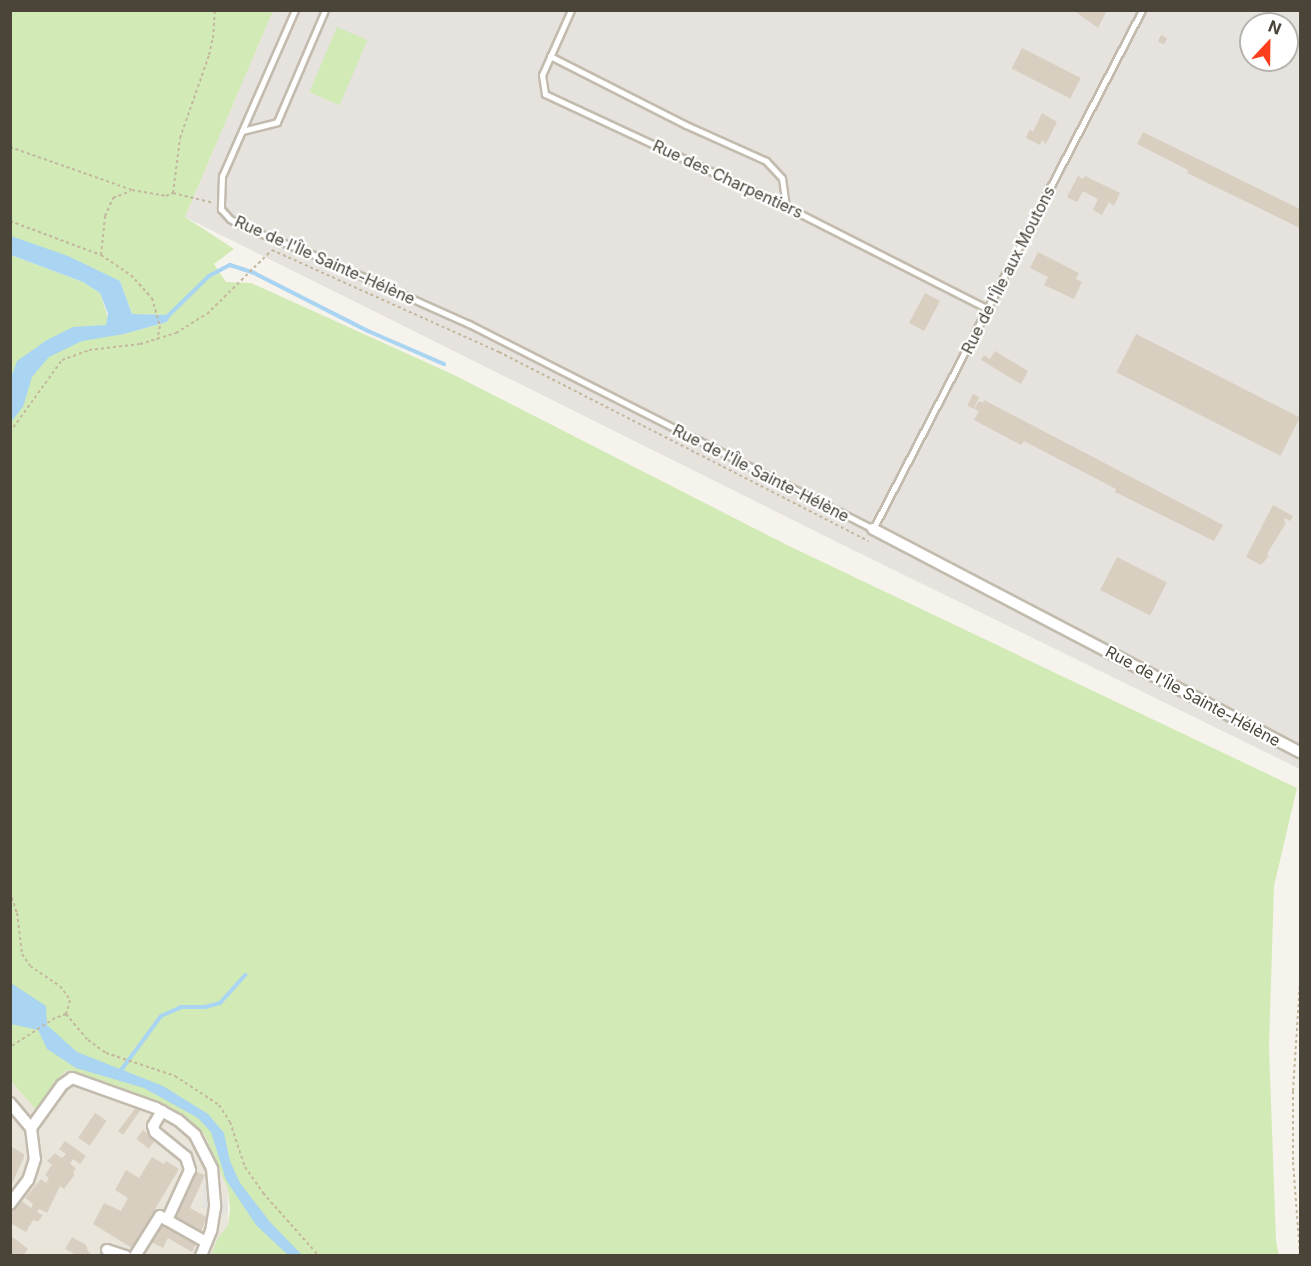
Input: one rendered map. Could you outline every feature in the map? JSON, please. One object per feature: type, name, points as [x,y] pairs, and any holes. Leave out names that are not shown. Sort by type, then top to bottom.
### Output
[{"type":"street","name":"Rue de l'Île Sainte-Hélène","points":[[873,529],[1300,752]]},
{"type":"street","points":[[31,1128],[62,1085],[72,1078],[162,1111],[178,1120],[195,1135],[210,1162],[216,1208],[201,1256]]},
{"type":"street","points":[[10,1103],[31,1128],[35,1159],[28,1179],[10,1204]]},
{"type":"street","points":[[162,1111],[153,1126],[155,1132],[186,1157],[190,1170],[166,1220]]},
{"type":"street","points":[[135,1256],[160,1216],[206,1242]]},
{"type":"street","points":[[107,1250],[126,1256]]},
{"type":"lane","points":[[221,204],[222,176],[295,10]]},
{"type":"lane","points":[[242,131],[277,122],[326,10]]},
{"type":"lane","name":"Rue des Charpentiers","points":[[571,10],[542,75],[545,94],[786,206],[988,309]]},
{"type":"lane","name":"Rue de l'Île aux Moutons","points":[[873,529],[1143,10]]},
{"type":"lane","points":[[550,56],[686,125],[766,161],[782,178],[786,206]]},
{"type":"lane","name":"Rue de l'Île Sainte-Hélène","points":[[221,204],[231,219],[242,226],[319,257],[469,324],[873,529]]},
{"type":"path","points":[[173,193],[180,138],[209,55],[213,38],[214,10]]},
{"type":"path","points":[[10,147],[132,190],[166,196],[173,193],[221,204]]},
{"type":"path","points":[[101,255],[105,216],[113,198],[132,190]]},
{"type":"path","points":[[10,220],[101,255],[144,288],[152,298],[160,326],[157,340]]},
{"type":"path","points":[[10,432],[62,360],[89,350],[157,340],[176,333],[207,314],[235,289],[272,250],[499,352],[872,543]]},
{"type":"path","points":[[10,892],[17,912],[22,954],[30,966],[67,994],[70,1000],[66,1014]]},
{"type":"path","points":[[1300,980],[1293,1102],[1293,1162],[1300,1255]]},
{"type":"path","points":[[10,1047],[26,1035],[66,1014]]},
{"type":"path","points":[[66,1014],[88,1040],[123,1060],[175,1076],[219,1105],[230,1122],[245,1167],[263,1193],[319,1256]]},
{"type":"shaded area","points":[[273,11],[1300,11],[1300,769],[843,545],[185,217]]},
{"type":"shaded area","points":[[66,1070],[160,1102],[205,1135],[228,1190],[228,1226],[270,1255],[11,1255],[10,1080],[37,1111]]},
{"type":"shaded area","points":[[204,1180],[212,1188],[212,1212],[202,1207]]},
{"type":"shaded area","points":[[227,1197],[228,1212],[217,1218],[219,1201]]},
{"type":"green space","points":[[10,11],[273,11],[185,217],[234,249],[214,264],[226,282],[251,283],[452,374],[789,546],[1297,788],[1274,886],[1269,1046],[1276,1241],[1279,1255],[211,1255],[219,1236],[228,1226],[230,1209],[228,1190],[205,1135],[160,1102],[66,1070],[37,1111],[10,1080],[11,255],[83,282],[100,293],[112,330],[124,334],[167,322],[170,315],[132,314],[120,281],[93,269],[11,242]]},
{"type":"green space","points":[[337,27],[367,40],[340,105],[309,92]]},
{"type":"water","points":[[11,236],[68,256],[120,281],[132,314],[171,315],[167,322],[124,334],[82,341],[49,357],[32,377],[23,407],[11,422],[11,378],[17,361],[47,340],[73,327],[106,325],[108,314],[100,293],[83,282],[11,255]]},
{"type":"water","points":[[11,983],[46,1006],[47,1025],[77,1052],[163,1086],[208,1114],[224,1133],[230,1161],[240,1183],[270,1222],[302,1255],[288,1255],[256,1225],[226,1180],[211,1132],[198,1118],[144,1088],[76,1068],[47,1049],[38,1030],[11,1024]]},
{"type":"building","points":[[1073,10],[1107,10],[1098,28]]},
{"type":"building","points":[[1161,35],[1167,38],[1164,44],[1158,41]]},
{"type":"building","points":[[1022,48],[1081,78],[1070,98],[1012,68]]},
{"type":"building","points":[[1042,113],[1057,122],[1046,144],[1042,140],[1040,145],[1026,138],[1030,129],[1033,132]]},
{"type":"building","points":[[1143,132],[1300,209],[1300,228],[1187,173],[1188,170],[1137,144]]},
{"type":"building","points":[[1078,176],[1083,179],[1085,176],[1120,193],[1114,206],[1109,202],[1102,215],[1093,210],[1098,199],[1083,191],[1077,202],[1067,197]]},
{"type":"building","points":[[1038,252],[1079,273],[1076,279],[1082,282],[1074,299],[1044,285],[1048,277],[1030,268]]},
{"type":"building","points":[[925,293],[940,301],[924,331],[909,323]]},
{"type":"building","points":[[1136,334],[1300,418],[1280,456],[1116,372]]},
{"type":"building","points":[[995,351],[1028,371],[1021,384],[981,360],[984,355],[990,359]]},
{"type":"building","points":[[973,394],[979,397],[973,409],[967,406]]},
{"type":"building","points":[[984,400],[1223,525],[1214,541],[1115,492],[1116,489],[1024,441],[1021,445],[974,420],[979,411],[974,409],[979,401],[983,403]]},
{"type":"building","points":[[1273,505],[1293,516],[1290,521],[1285,518],[1286,523],[1267,554],[1269,556],[1261,565],[1246,557]]},
{"type":"building","points":[[1117,557],[1167,582],[1150,615],[1100,590]]},
{"type":"building","points":[[137,1106],[142,1108],[123,1135],[118,1131]]},
{"type":"building","points":[[95,1113],[107,1121],[90,1146],[78,1138]]},
{"type":"building","points":[[143,1130],[156,1140],[149,1149],[136,1139]]},
{"type":"building","points":[[65,1141],[86,1156],[80,1164],[73,1159],[70,1164],[76,1168],[73,1173],[75,1174],[64,1189],[60,1186],[47,1213],[39,1209],[37,1212],[43,1215],[38,1222],[33,1220],[26,1232],[10,1223],[10,1214],[22,1201],[31,1208],[33,1204],[25,1198],[41,1179],[46,1183],[49,1178],[45,1175],[52,1165],[47,1161],[55,1153],[62,1158],[66,1154],[59,1149]]},
{"type":"building","points":[[10,1146],[24,1154],[24,1157],[10,1188]]},
{"type":"building","points":[[152,1157],[164,1164],[166,1161],[179,1169],[132,1248],[93,1224],[104,1203],[121,1211],[128,1198],[115,1190],[126,1170],[139,1178]]},
{"type":"building","points":[[195,1171],[205,1175],[190,1208],[207,1217],[200,1234],[173,1218]]},
{"type":"building","points":[[161,1222],[197,1242],[192,1252],[168,1238],[163,1248],[149,1241]]},
{"type":"building","points":[[10,1235],[28,1249],[23,1256],[10,1256]]},
{"type":"building","points":[[72,1237],[86,1245],[93,1256],[78,1256],[65,1249]]},
{"type":"waterway","points":[[168,316],[209,276],[230,265],[254,273],[368,331],[444,364]]},
{"type":"waterway","points":[[119,1073],[161,1016],[181,1007],[205,1007],[220,1003],[245,975]]}]
